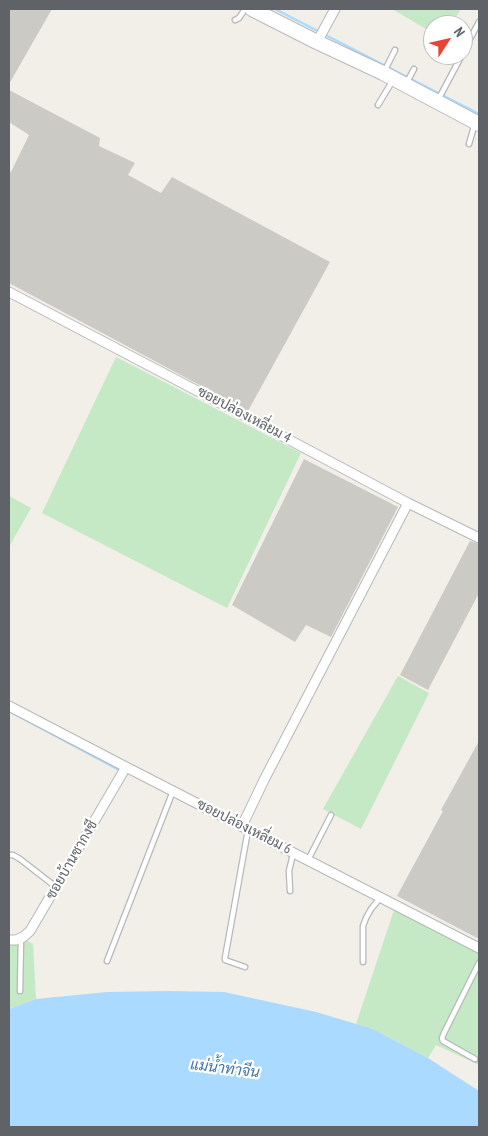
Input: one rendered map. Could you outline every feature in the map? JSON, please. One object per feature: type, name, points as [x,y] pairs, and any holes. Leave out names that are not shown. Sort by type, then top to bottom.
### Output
[{"type":"street","points":[[252,9],[320,36],[439,97],[477,123]]},
{"type":"street","points":[[320,36],[335,9]]},
{"type":"street","name":"ซอยปล่องเหลี่ยม 4","points":[[9,292],[408,503],[479,538]]},
{"type":"street","points":[[245,827],[264,780],[408,503]]},
{"type":"street","name":"ซอยปล่องเหลี่ยม 6","points":[[9,706],[126,768],[479,948]]},
{"type":"street","name":"ซอยบ้านซากงซี","points":[[21,938],[30,931],[126,768]]},
{"type":"street","points":[[9,940],[21,938]]},
{"type":"lane","points":[[235,20],[239,18],[245,9]]},
{"type":"lane","points":[[473,33],[479,22]]},
{"type":"lane","points":[[378,105],[396,75],[395,50]]},
{"type":"lane","points":[[439,97],[456,65]]},
{"type":"lane","points":[[396,75],[414,69]]},
{"type":"lane","points":[[469,144],[477,123]]},
{"type":"lane","points":[[107,961],[173,791]]},
{"type":"lane","points":[[308,860],[331,815]]},
{"type":"lane","points":[[245,827],[225,958],[225,960],[245,967]]},
{"type":"lane","points":[[290,891],[289,871],[294,852]]},
{"type":"lane","points":[[9,855],[20,859],[56,887]]},
{"type":"lane","points":[[363,962],[363,926],[371,909],[380,897]]},
{"type":"lane","points":[[20,991],[21,938]]},
{"type":"lane","points":[[475,1059],[442,1038],[479,963]]},
{"type":"green space","points":[[392,9],[461,9],[457,15],[423,15],[423,27]]},
{"type":"green space","points":[[116,357],[301,453],[227,608],[42,513]]},
{"type":"green space","points":[[9,496],[31,508],[9,547]]},
{"type":"green space","points":[[398,676],[429,693],[361,829],[323,809]]},
{"type":"green space","points":[[394,910],[479,953],[479,1065],[436,1045],[428,1058],[373,1029],[356,1024]]},
{"type":"green space","points":[[26,940],[33,944],[36,999],[9,1009],[9,943]]},
{"type":"water","name":"แม่น้ำท่าจีน","points":[[107,992],[224,992],[316,1012],[373,1029],[428,1058],[479,1091],[479,1127],[9,1127],[9,1009],[36,999]]},
{"type":"building","points":[[9,9],[52,9],[9,84]]},
{"type":"building","points":[[9,90],[100,138],[99,146],[135,163],[128,175],[161,193],[172,177],[330,262],[248,411],[9,283],[9,171],[11,172],[29,135],[9,122]]},
{"type":"building","points":[[304,459],[398,507],[331,637],[306,625],[295,642],[232,605]]},
{"type":"building","points":[[470,541],[479,544],[479,593],[428,690],[400,675]]},
{"type":"building","points":[[479,741],[479,939],[397,896]]},
{"type":"waterway","points":[[275,9],[479,114]]},
{"type":"waterway","points":[[9,711],[119,770]]}]
